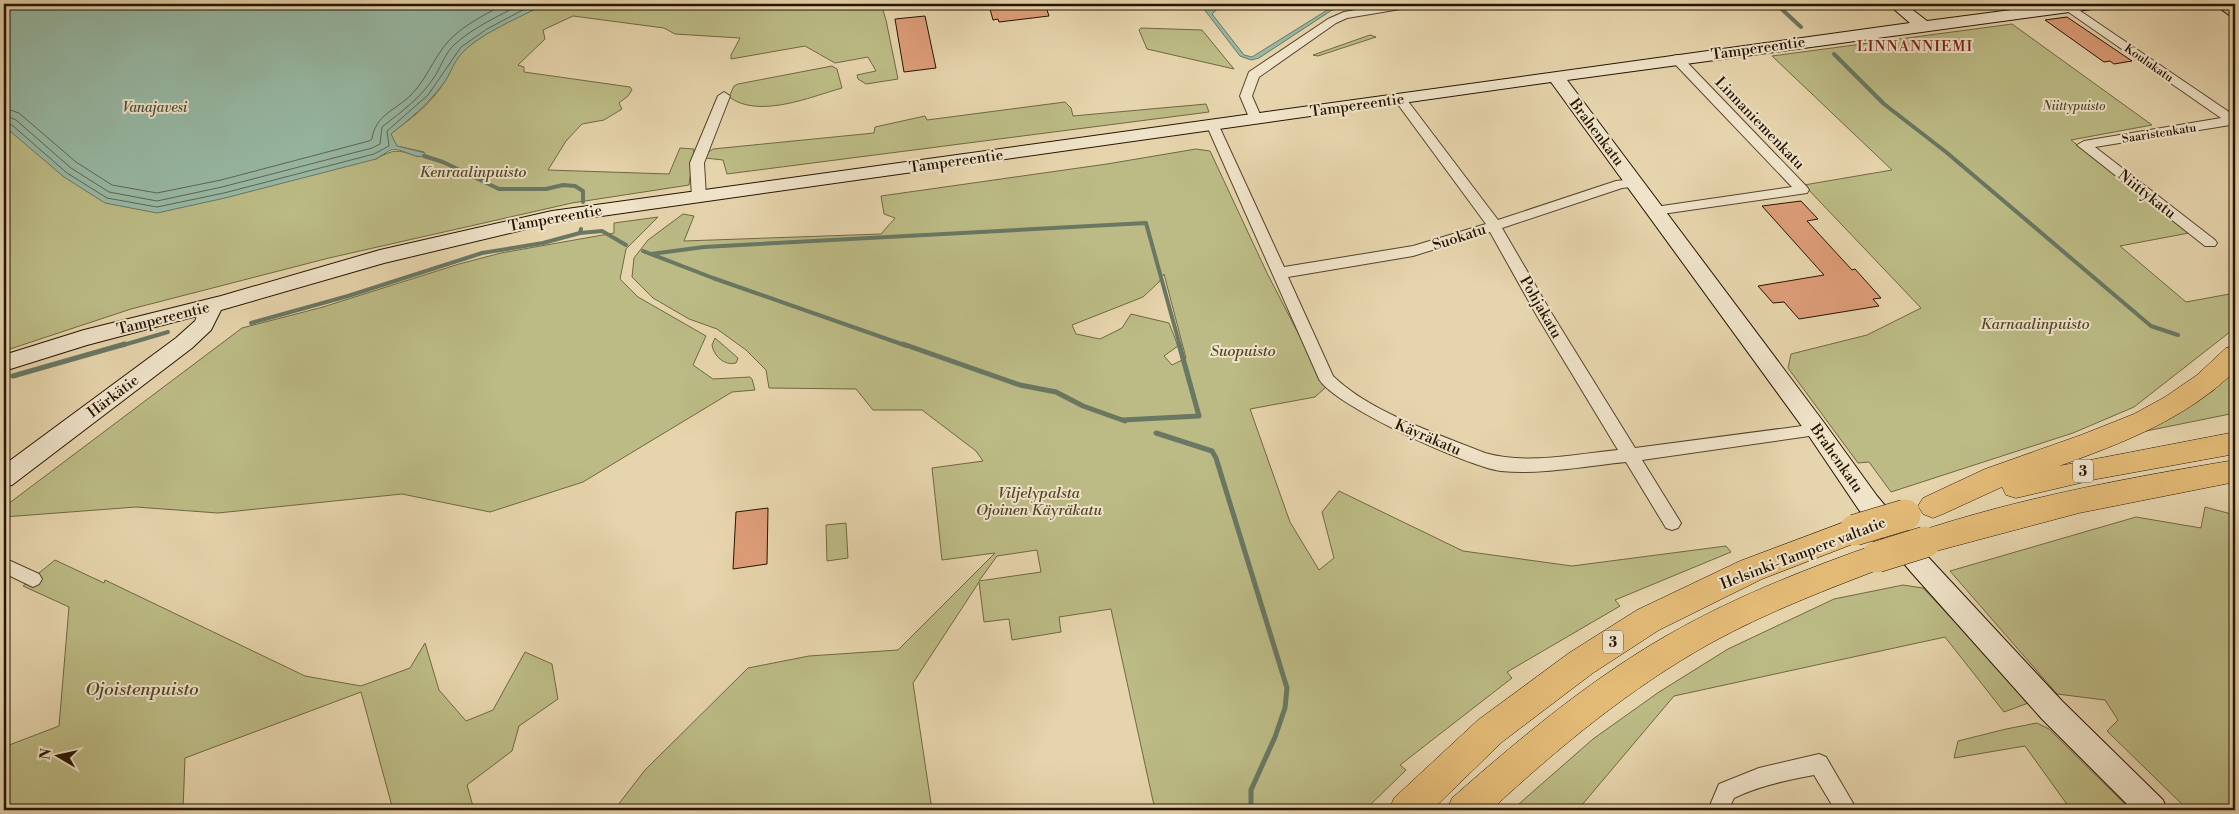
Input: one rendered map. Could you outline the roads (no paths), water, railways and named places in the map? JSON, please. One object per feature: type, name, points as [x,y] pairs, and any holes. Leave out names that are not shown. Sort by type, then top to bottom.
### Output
[{"type":"highway","points":[[1933,506],[1995,477],[2091,443],[2144,421],[2175,404],[2206,382],[2235,355]]},
{"type":"highway","name":"Helsinki-Tampere valtatie","points":[[1407,810],[1490,731],[1581,663],[1648,620],[1751,570],[1855,530],[1933,506],[2097,468],[2235,443]]},
{"type":"highway","name":"Helsinki-Tampere valtatie","points":[[1465,810],[1523,758],[1607,691],[1678,646],[1772,597],[1877,557],[1999,519],[2135,488],[2235,471]]},
{"type":"highway","points":[[2135,488],[2209,492],[2235,490]]},
{"type":"main road","points":[[1896,4],[1923,26]]},
{"type":"main road","name":"Tampereentie","points":[[4,363],[84,338],[213,305],[380,257],[455,238],[552,217],[1213,126],[2066,5],[2092,4]]},
{"type":"main road","points":[[2223,4],[2235,11]]},
{"type":"main road","name":"Brahenkatu","points":[[1556,77],[1868,503],[1920,566],[2052,710],[2153,810]]},
{"type":"main road","name":"Härkätie","points":[[4,478],[184,343],[204,325],[213,305]]},
{"type":"street","points":[[1256,119],[1246,96],[1252,75],[1338,18],[1412,4]]},
{"type":"street","name":"Koulukatu","points":[[2066,5],[2234,121]]},
{"type":"street","name":"Linnaniemenkatu","points":[[1655,211],[1802,190],[1677,59]]},
{"type":"street","points":[[699,197],[697,162],[724,96]]},
{"type":"street","name":"Pohjakatu","points":[[1400,99],[1494,225],[1545,316],[1672,523]]},
{"type":"street","name":"Saaristenkatu","points":[[2084,145],[2234,121]]},
{"type":"street","name":"Käyräkatu","points":[[1213,126],[1327,379],[1338,390],[1380,416],[1481,459],[1500,464],[1544,464],[1631,455],[1816,430]]},
{"type":"street","name":"Niittykatu","points":[[2084,145],[2210,243]]},
{"type":"street","name":"Suokatu","points":[[1280,273],[1413,251],[1446,242],[1621,184],[1634,183]]},
{"type":"street","points":[[4,565],[33,579]]},
{"type":"street","points":[[1718,810],[1726,791],[1746,781],[1781,770],[1819,764],[1847,810]]},
{"type":"water","name":"Vanajavesi","points":[[4,4],[545,4],[480,38],[471,45],[460,56],[446,80],[431,98],[391,134],[397,146],[425,153],[424,156],[391,150],[376,159],[225,198],[157,213],[105,203],[64,177],[4,126]]},
{"type":"water","points":[[1200,4],[1223,4],[1212,14],[1244,55],[1252,57],[1329,9],[1347,4],[1365,4],[1332,10],[1259,58],[1251,60],[1240,56]]},
{"type":"waterway","points":[[1776,4],[1801,27]]},
{"type":"waterway","points":[[1834,54],[1884,104],[1946,152],[2151,326],[2178,335]]},
{"type":"waterway","points":[[424,156],[443,162],[499,189],[546,189],[563,185],[575,186],[583,191],[583,202]]},
{"type":"waterway","points":[[651,254],[704,247],[1146,223],[1180,346]]},
{"type":"waterway","points":[[580,233],[581,229]]},
{"type":"waterway","points":[[580,233],[602,231],[626,245]]},
{"type":"waterway","points":[[251,323],[348,296],[482,253],[543,243],[580,233]]},
{"type":"waterway","points":[[643,251],[713,278],[907,346]]},
{"type":"waterway","points":[[120,346],[168,332]]},
{"type":"waterway","points":[[13,376],[125,344]]},
{"type":"waterway","points":[[903,344],[1020,385],[1056,392],[1083,406],[1125,421]]},
{"type":"waterway","points":[[1123,420],[1199,416],[1179,344]]},
{"type":"waterway","points":[[1156,433],[1212,451],[1216,458],[1287,688],[1285,708],[1275,737],[1251,790],[1251,810]]},
{"type":"district","name":"LINNANNIEMI","points":[[1915,46]]},
{"type":"park label","name":"Niittypuisto","points":[[2074,106]]},
{"type":"park label","name":"Kenraalinpuisto","points":[[473,172]]},
{"type":"park label","name":"Karnaalinpuisto","points":[[2035,324]]},
{"type":"park label","name":"Suopuisto","points":[[1243,351]]},
{"type":"park label","name":"Viljelypalsta Ojoinen Käyräkatu","points":[[1039,502]]},
{"type":"park label","name":"Ojoistenpuisto","points":[[142,689]]}]
